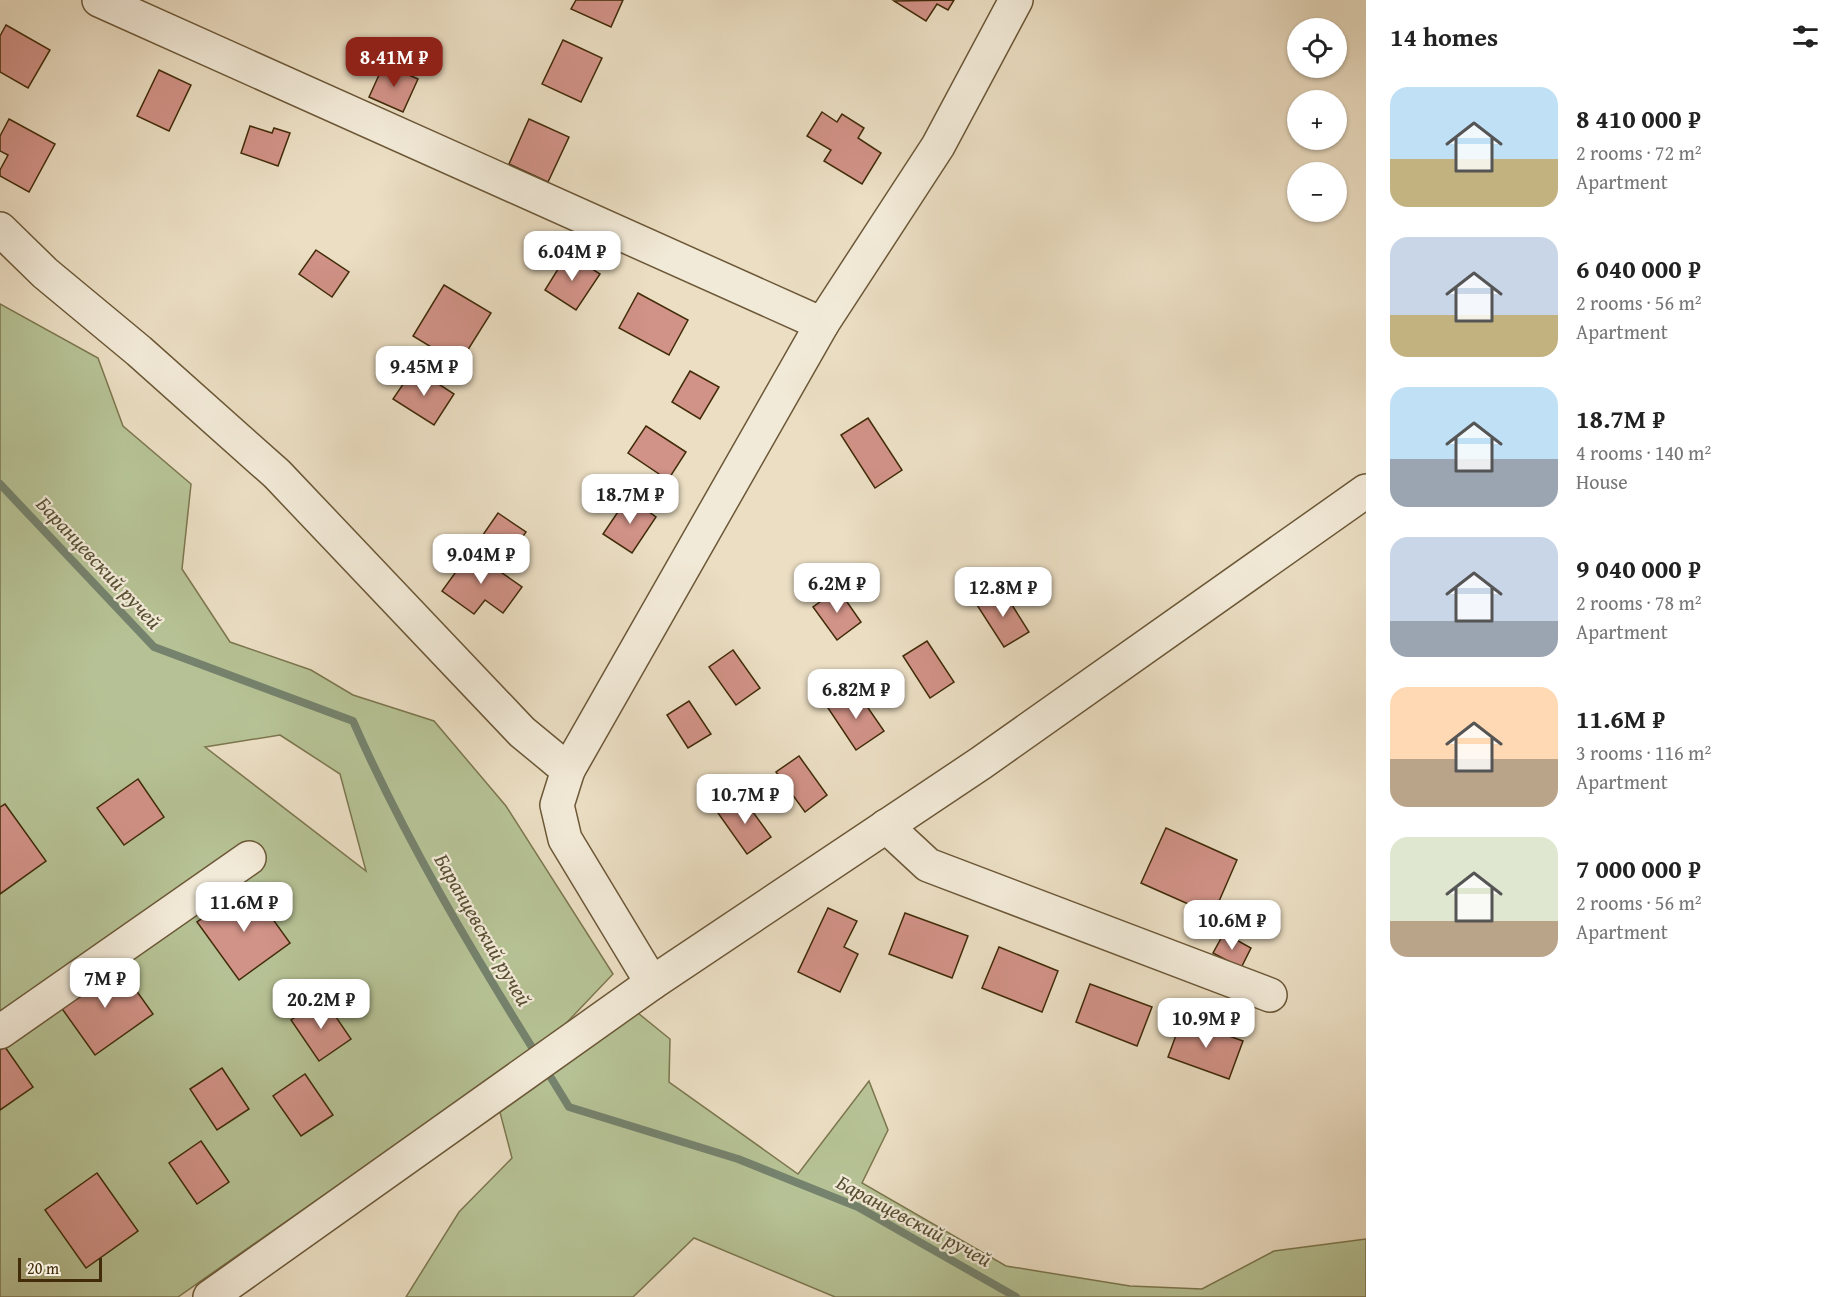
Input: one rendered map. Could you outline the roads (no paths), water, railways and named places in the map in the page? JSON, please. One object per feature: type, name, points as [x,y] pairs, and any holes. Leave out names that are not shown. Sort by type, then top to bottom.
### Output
[{"type":"lane","points":[[99,0],[822,324]]},
{"type":"lane","points":[[652,983],[565,839],[557,805],[568,770],[822,324],[938,146],[1016,0]]},
{"type":"lane","points":[[0,229],[45,273],[139,351],[278,474],[522,732],[568,770]]},
{"type":"lane","points":[[210,1297],[652,983],[1040,722],[1366,491]]},
{"type":"lane","points":[[886,826],[928,865],[1270,995]]},
{"type":"lane","points":[[0,1032],[249,858]]},
{"type":"waterway","name":"Баранцевский ручей","points":[[0,484],[154,647],[353,721],[416,850],[538,1057]]},
{"type":"waterway","name":"Баранцевский ручей","points":[[545,1068],[569,1107],[738,1159],[858,1207],[1016,1297]]}]
